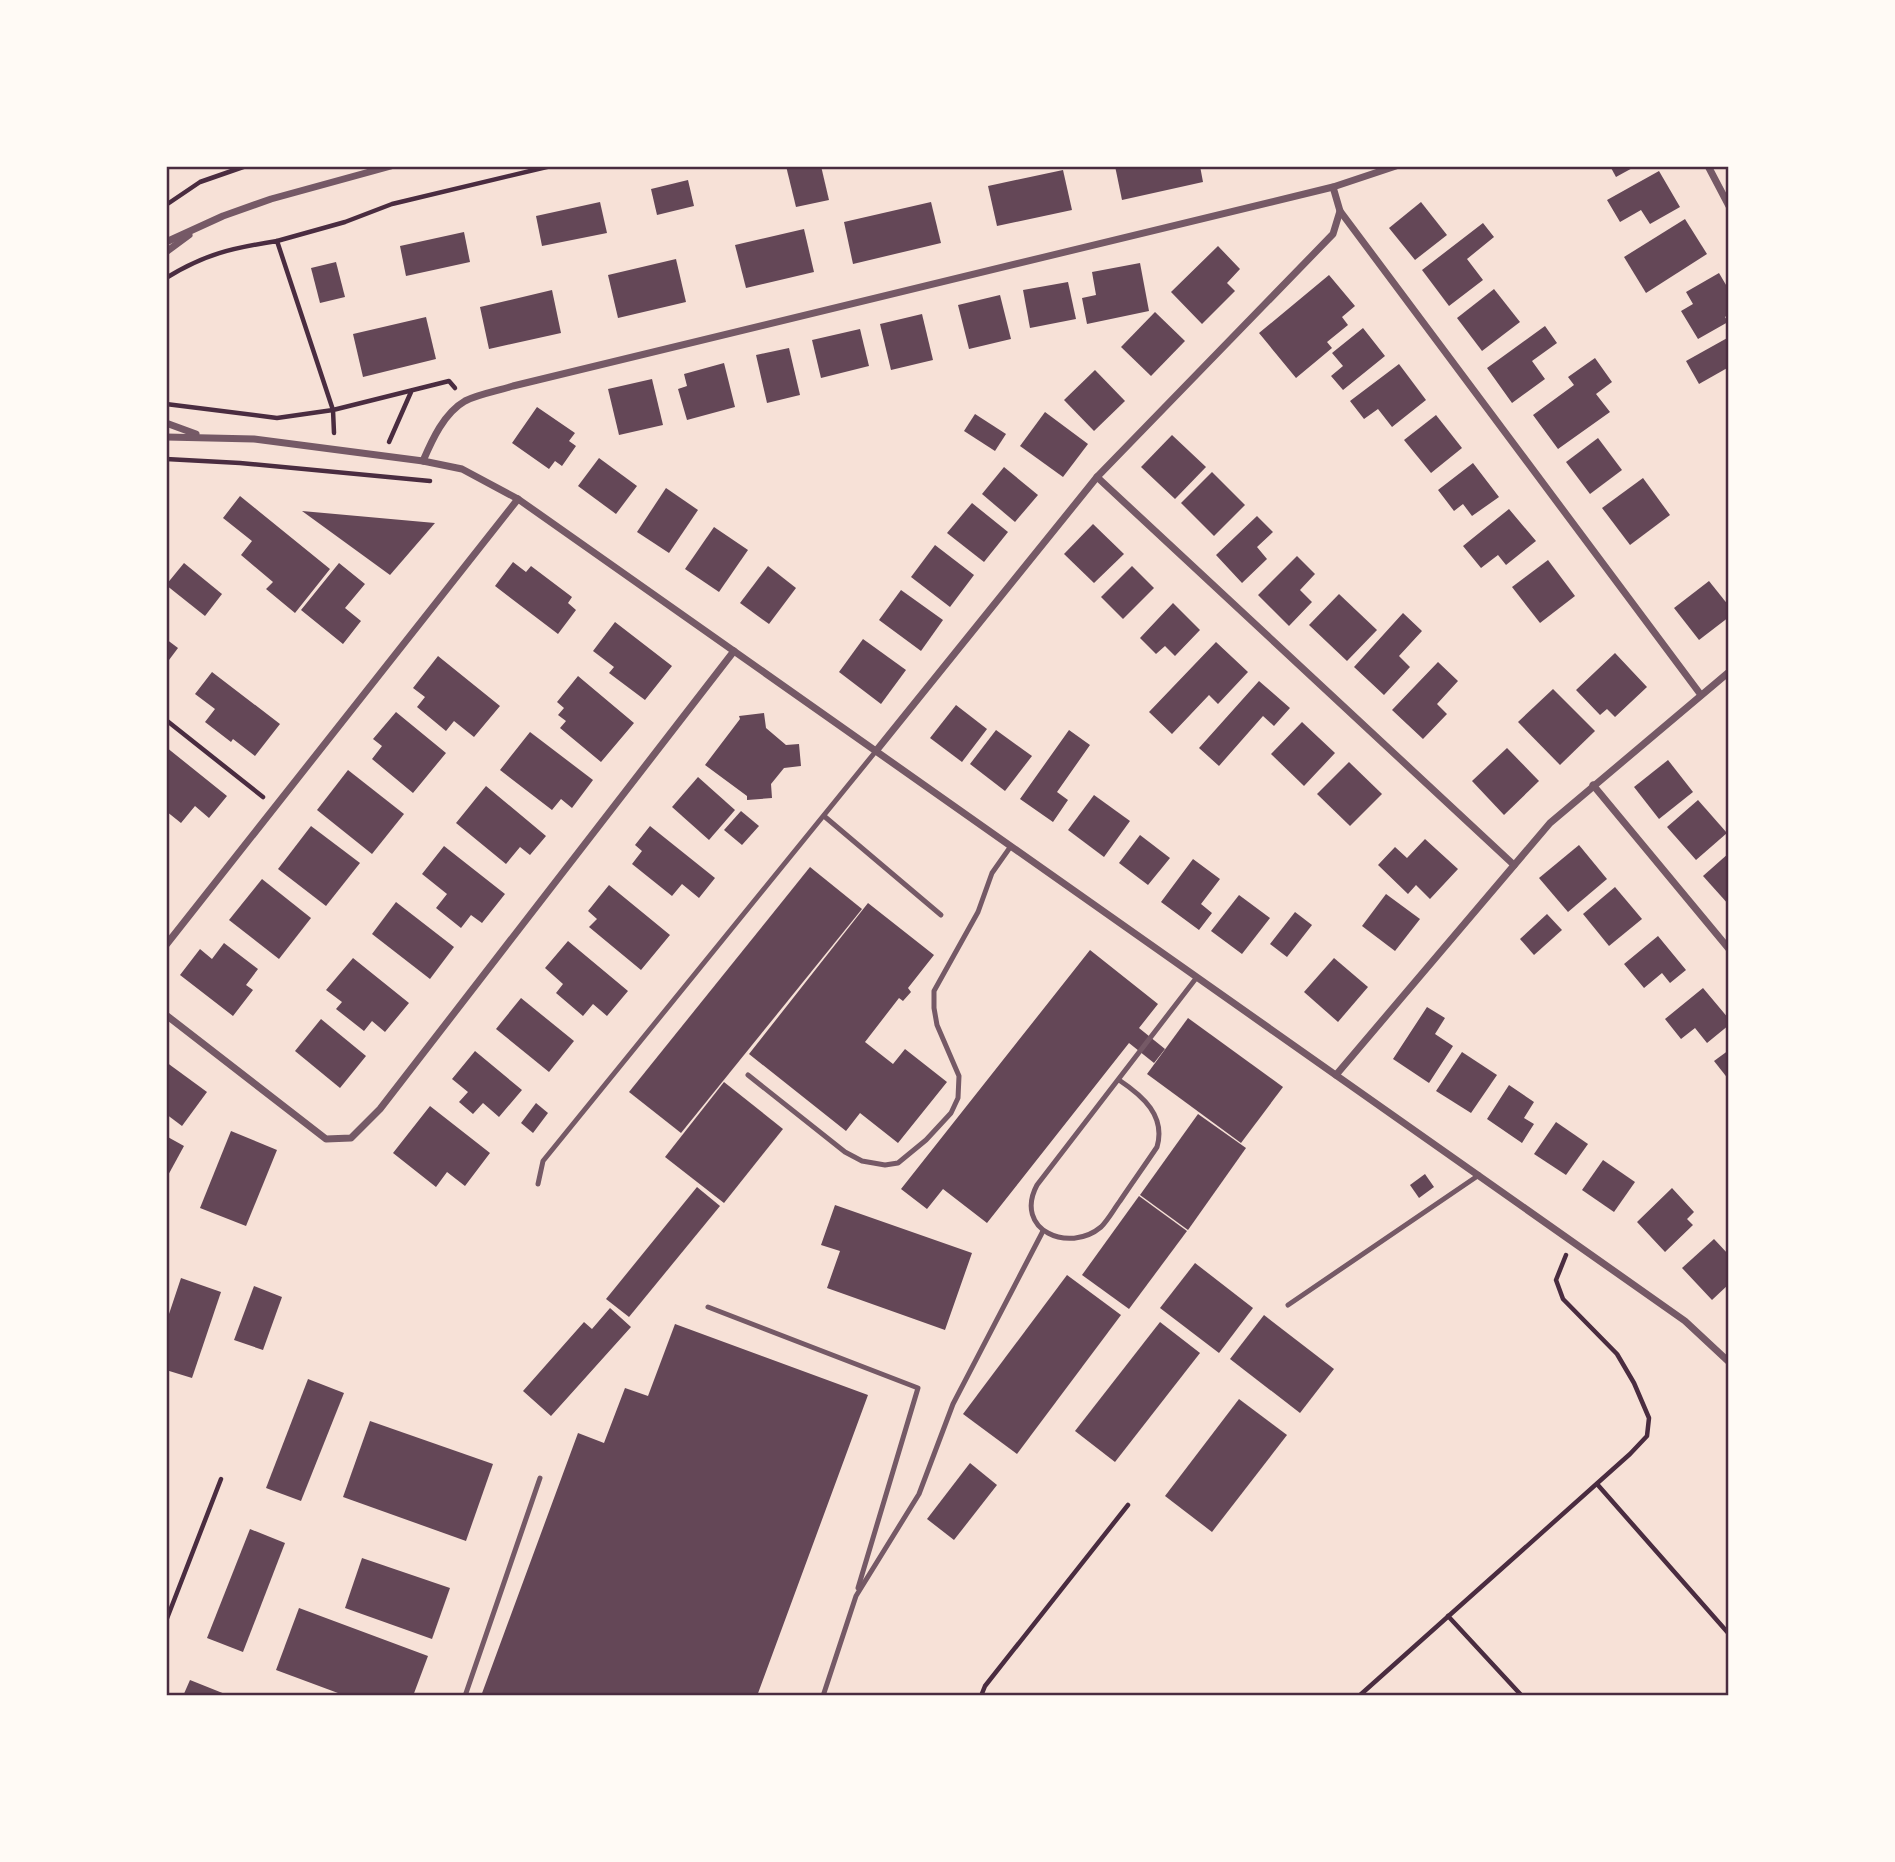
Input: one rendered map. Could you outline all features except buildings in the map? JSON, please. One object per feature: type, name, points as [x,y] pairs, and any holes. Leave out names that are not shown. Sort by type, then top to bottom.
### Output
[{"type":"street","points":[[166,242],[223,216],[271,199],[391,166]]},
{"type":"street","points":[[423,461],[433,438],[454,409],[466,400],[526,383],[1333,187],[1396,166]]},
{"type":"street","points":[[1708,166],[1729,206]]},
{"type":"street","points":[[1333,187],[1340,211],[1701,695]]},
{"type":"street","points":[[876,751],[1097,477],[1334,234],[1340,211]]},
{"type":"street","points":[[166,253],[201,227]]},
{"type":"street","points":[[166,423],[204,437]]},
{"type":"street","points":[[166,437],[254,439],[423,461],[462,469],[519,499],[1685,1321],[1729,1362]]},
{"type":"street","points":[[1097,477],[1514,865]]},
{"type":"street","points":[[166,944],[519,499]]},
{"type":"street","points":[[166,1015],[327,1139],[351,1138],[380,1109],[734,651]]},
{"type":"street","points":[[1336,1075],[1550,824],[1729,672]]},
{"type":"street","points":[[1593,785],[1729,949]]},
{"type":"lane","points":[[538,1184],[542,1161],[876,751]]},
{"type":"lane","points":[[824,816],[941,915]]},
{"type":"lane","points":[[748,1075],[845,1152],[862,1161],[885,1165],[898,1163],[913,1152],[951,1113],[958,1098],[959,1076],[937,1025],[934,991],[978,912],[992,873],[1011,846]]},
{"type":"lane","points":[[1119,1080],[1150,1105],[1159,1126],[1157,1147],[1103,1225],[1083,1237],[1062,1237],[1043,1231],[1032,1216],[1030,1206],[1031,1195],[1037,1185],[1197,977]]},
{"type":"lane","points":[[1288,1305],[1479,1175]]},
{"type":"lane","points":[[856,1597],[919,1494],[953,1404],[1043,1231]]},
{"type":"lane","points":[[708,1307],[918,1388],[856,1597],[823,1696]]},
{"type":"lane","points":[[465,1696],[540,1478]]},
{"type":"path","points":[[166,205],[200,182],[246,166]]},
{"type":"path","points":[[166,278],[204,257],[229,249],[277,241],[345,222],[392,204],[551,166]]},
{"type":"path","points":[[277,241],[333,410],[334,472]]},
{"type":"path","points":[[166,404],[277,418],[333,410],[449,381],[466,400]]},
{"type":"path","points":[[382,456],[412,391]]},
{"type":"path","points":[[166,459],[240,463],[435,482],[462,469]]},
{"type":"path","points":[[166,720],[275,807]]},
{"type":"path","points":[[1359,1696],[1597,1484],[1647,1436],[1649,1418],[1634,1383],[1617,1354],[1563,1299],[1556,1280],[1563,1259],[1575,1243]]},
{"type":"path","points":[[166,1621],[221,1479]]},
{"type":"path","points":[[1597,1484],[1729,1634]]},
{"type":"path","points":[[981,1696],[985,1686],[1128,1505]]},
{"type":"path","points":[[1448,1616],[1522,1696]]}]
